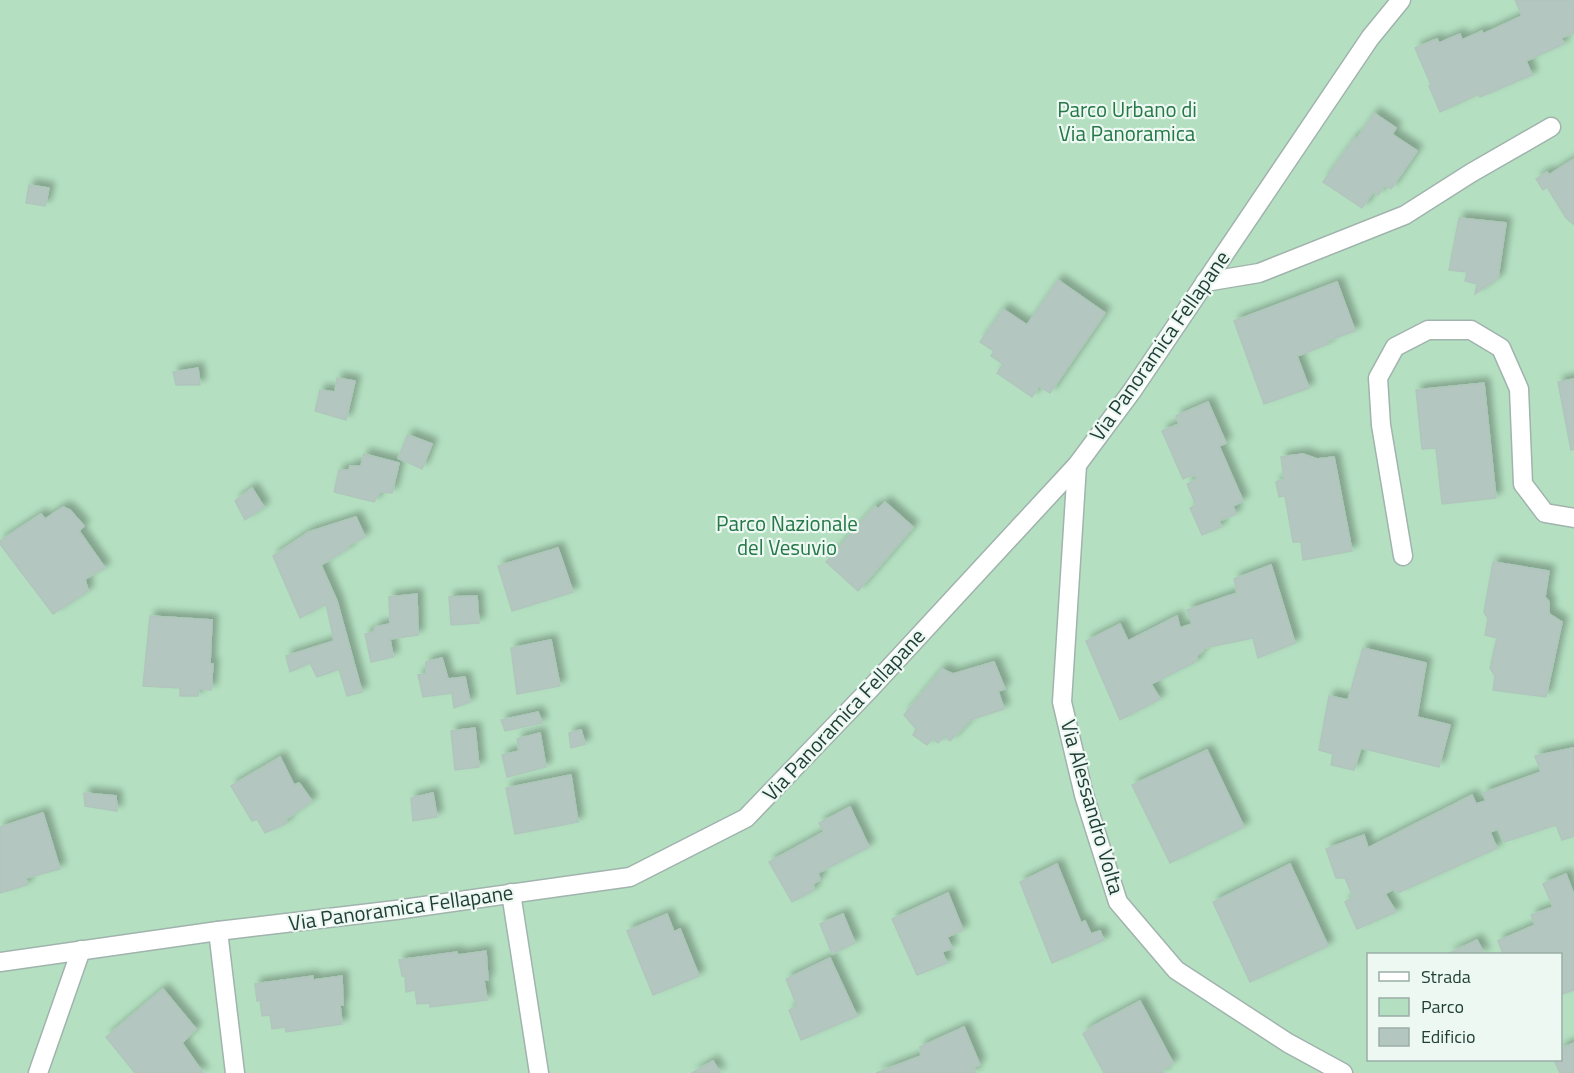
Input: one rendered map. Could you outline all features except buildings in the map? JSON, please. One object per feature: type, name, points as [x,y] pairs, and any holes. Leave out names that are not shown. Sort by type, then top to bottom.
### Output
[{"type":"street","name":"Via Panoramica Fellapane","points":[[0,962],[630,877],[746,818],[869,690],[1077,465],[1132,391],[1370,38],[1401,0]]},
{"type":"street","points":[[1205,282],[1259,273],[1406,215],[1471,173],[1551,127]]},
{"type":"street","points":[[1403,556],[1381,425],[1378,378],[1395,347],[1428,330],[1471,330],[1501,348],[1519,389],[1523,484],[1545,513],[1574,518]]},
{"type":"street","name":"Via Alessandro Volta","points":[[1077,465],[1062,702],[1084,795],[1118,902],[1176,970],[1288,1043],[1343,1073]]},
{"type":"street","points":[[511,893],[539,1073]]},
{"type":"street","points":[[218,931],[236,1073]]},
{"type":"street","points":[[38,1073],[81,951]]},
{"type":"green space","name":"Parco Nazionale del Vesuvio","points":[[0,0],[1574,0],[1574,1073],[0,1073]]},
{"type":"park label","name":"Parco Urbano di Via Panoramica","points":[[1127,122]]}]
